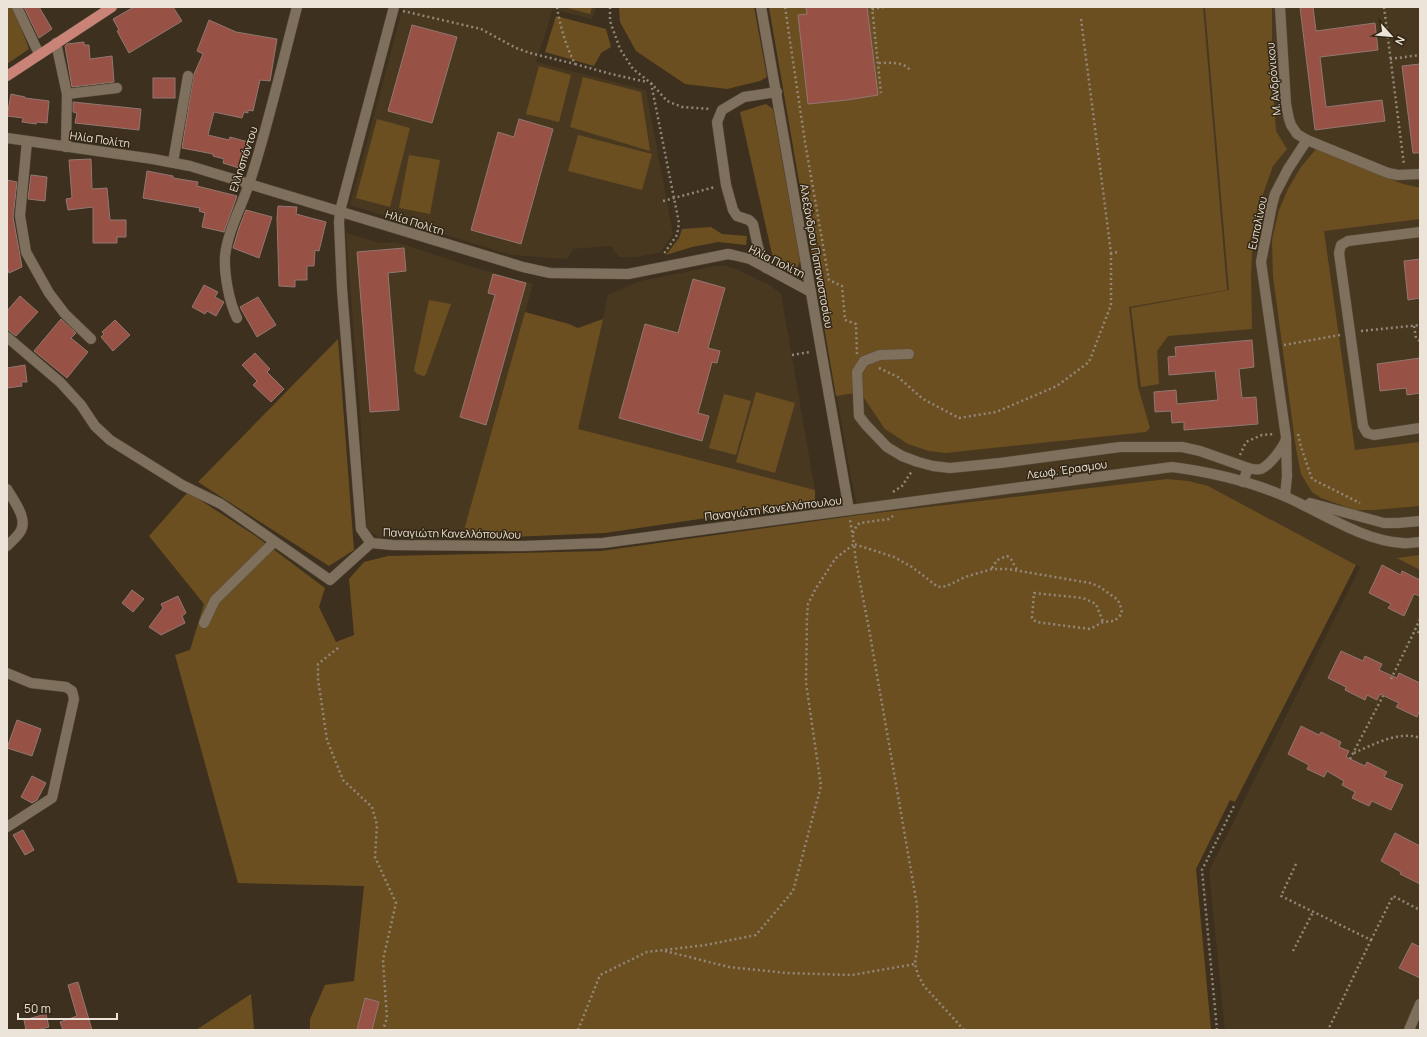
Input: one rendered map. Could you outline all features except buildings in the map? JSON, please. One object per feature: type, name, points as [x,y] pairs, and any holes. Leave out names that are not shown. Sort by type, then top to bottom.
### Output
[{"type":"main road","points":[[7,76],[112,7]]},
{"type":"street","points":[[17,7],[39,54]]},
{"type":"street","name":"Ελλησπόντου","points":[[237,318],[231,303],[225,268],[225,257],[232,229],[249,184],[297,7]]},
{"type":"street","name":"Αλεξάνδρου Παπαναστασίου","points":[[762,7],[849,510]]},
{"type":"street","name":"Μ. Ανδρόνικου","points":[[1280,7],[1286,104],[1289,119],[1297,134],[1307,140]]},
{"type":"street","points":[[371,543],[361,529],[339,242],[340,211],[396,8]]},
{"type":"street","points":[[56,43],[67,94],[66,147]]},
{"type":"street","points":[[173,162],[188,76]]},
{"type":"street","points":[[67,94],[117,88]]},
{"type":"street","points":[[766,268],[758,247],[753,224],[749,220],[737,216],[733,210],[726,185],[717,122],[722,110],[744,97],[777,92]]},
{"type":"street","name":"Ηλία Πολίτη","points":[[7,138],[173,162],[205,170],[550,274],[628,274],[728,254],[750,260],[812,292]]},
{"type":"street","points":[[1307,140],[1377,169],[1398,175],[1420,174]]},
{"type":"street","name":"Ευπαλίνου","points":[[1285,496],[1287,476],[1286,437],[1261,262],[1275,194],[1288,169],[1307,140]]},
{"type":"street","points":[[27,141],[20,216],[26,252],[49,293],[65,314],[91,339]]},
{"type":"street","points":[[1420,232],[1348,241],[1341,245],[1339,253],[1363,426],[1367,433],[1374,435],[1420,428]]},
{"type":"street","name":"Παναγιώτη Κανελλόπουλου","points":[[7,337],[60,382],[81,405],[95,426],[110,440],[182,484],[222,504],[330,580],[371,543],[392,545],[524,546],[603,543],[849,510]]},
{"type":"street","points":[[909,354],[880,355],[864,361],[857,372],[859,416],[887,447],[902,456],[933,466],[950,468],[975,466],[1132,447],[1182,447],[1200,451],[1255,470],[1261,469],[1274,458],[1284,444],[1286,437]]},
{"type":"street","name":"Λεωφ. Έρασμου","points":[[849,510],[1172,467],[1216,475],[1285,496]]},
{"type":"street","points":[[1243,482],[1248,468]]},
{"type":"street","points":[[7,489],[20,512],[23,523],[21,531],[7,546]]},
{"type":"street","points":[[1285,496],[1384,523],[1420,521]]},
{"type":"street","points":[[1285,496],[1381,540],[1403,544],[1420,542]]},
{"type":"street","points":[[204,623],[215,600],[274,542]]},
{"type":"street","points":[[7,673],[31,683],[66,687],[72,691],[74,699],[52,798],[7,827]]},
{"type":"street","points":[[1409,1030],[1420,1004]]},
{"type":"path","points":[[557,7],[559,20],[569,54],[575,64]]},
{"type":"path","points":[[610,7],[610,20],[620,49],[633,69],[651,84],[667,101],[682,107],[722,110]]},
{"type":"path","points":[[785,7],[805,142],[829,280],[842,286],[845,320],[856,324],[857,372]]},
{"type":"path","points":[[881,93],[872,8],[884,7]]},
{"type":"path","points":[[1384,7],[1405,175]]},
{"type":"path","points":[[396,8],[481,29],[516,48],[530,53],[611,74],[642,80],[651,84]]},
{"type":"path","points":[[864,361],[898,377],[923,399],[959,418],[996,412],[1057,386],[1089,362],[1111,305],[1111,253],[1081,19]]},
{"type":"path","points":[[1390,58],[1420,55]]},
{"type":"path","points":[[878,63],[893,63],[906,66],[910,70]]},
{"type":"path","points":[[651,84],[679,223],[677,234],[661,257]]},
{"type":"path","points":[[663,201],[726,185]]},
{"type":"path","points":[[1111,253],[1118,252]]},
{"type":"path","points":[[1274,347],[1351,333],[1420,325]]},
{"type":"path","points":[[1414,326],[1416,338],[1420,341]]},
{"type":"path","points":[[792,355],[813,352]]},
{"type":"path","points":[[1236,464],[1246,442],[1262,435],[1276,434]]},
{"type":"path","points":[[1298,434],[1312,479],[1364,506]]},
{"type":"path","points":[[893,492],[902,486],[912,471],[918,466],[925,464]]},
{"type":"path","points":[[849,510],[856,562],[917,905],[918,941],[915,964],[918,975],[924,986],[964,1030]]},
{"type":"path","points":[[852,535],[856,526],[860,523],[889,519],[895,514]]},
{"type":"path","points":[[854,544],[894,557],[912,567],[938,587],[947,586],[965,577],[992,569],[1001,569],[1081,581],[1100,587],[1118,600],[1122,608],[1122,613],[1119,617],[1114,620],[1103,622],[1090,629],[1036,622],[1032,618],[1034,593],[1083,598],[1096,604],[1103,622]]},
{"type":"path","points":[[578,1030],[600,975],[647,952],[706,945],[756,935],[793,890],[821,786],[806,683],[808,604],[815,590],[836,558],[854,544]]},
{"type":"path","points":[[992,569],[997,560],[1007,556],[1012,560],[1019,572]]},
{"type":"path","points":[[1391,679],[1420,619]]},
{"type":"path","points":[[1415,630],[1420,633]]},
{"type":"path","points":[[338,648],[318,664],[318,678],[327,740],[343,780],[372,807],[377,825],[375,857],[396,903],[383,960],[387,1018],[383,1030]]},
{"type":"path","points":[[1350,759],[1383,696]]},
{"type":"path","points":[[1354,753],[1389,738],[1415,736],[1420,738]]},
{"type":"path","points":[[1217,1030],[1202,870],[1234,806]]},
{"type":"path","points":[[1296,864],[1280,896],[1371,940]]},
{"type":"path","points":[[1328,1030],[1393,896],[1420,910]]},
{"type":"path","points":[[1293,951],[1313,912]]},
{"type":"path","points":[[663,950],[728,967],[786,972],[852,975],[915,964]]},
{"type":"shaded area","points":[[7,7],[13,7],[29,49],[7,64]]},
{"type":"shaded area","points":[[403,7],[596,7],[592,19],[553,9],[536,62],[646,90],[673,234],[661,252],[637,257],[619,257],[611,246],[573,249],[567,259],[512,255],[350,205]]},
{"type":"shaded area","points":[[564,7],[592,7],[590,14]]},
{"type":"shaded area","points":[[619,7],[754,7],[767,77],[760,81],[727,89],[685,84],[636,51],[620,22]]},
{"type":"shaded area","points":[[769,7],[1420,7],[1420,1030],[1225,1030],[1209,871],[1360,567],[1208,486],[1189,481],[1167,479],[859,515],[851,477]]},
{"type":"shaded area","points":[[769,7],[1203,7],[1227,290],[1129,307],[1138,387],[1150,428],[1146,432],[945,453],[929,451],[908,444],[885,429],[860,392],[836,396]]},
{"type":"shaded area","points":[[1205,7],[1272,7],[1272,74],[1276,131],[1287,149],[1273,166],[1263,194],[1253,232],[1251,275],[1252,329],[1168,336],[1157,351],[1159,384],[1141,387],[1131,308],[1229,290]]},
{"type":"shaded area","points":[[556,16],[606,29],[611,47],[601,53],[594,66],[545,52]]},
{"type":"shaded area","points":[[539,66],[571,75],[559,122],[526,114]]},
{"type":"shaded area","points":[[583,77],[641,92],[650,151],[570,127]]},
{"type":"shaded area","points":[[766,104],[773,109],[800,261],[798,267],[783,265],[772,254],[740,112]]},
{"type":"shaded area","points":[[377,119],[410,128],[390,207],[356,198]]},
{"type":"shaded area","points":[[578,135],[652,154],[642,190],[568,171]]},
{"type":"shaded area","points":[[1317,148],[1403,184],[1420,187],[1420,219],[1324,231],[1355,450],[1420,442],[1420,506],[1355,510],[1321,498],[1312,492],[1301,474],[1296,449],[1273,276],[1272,240],[1279,210],[1288,189],[1301,167]]},
{"type":"shaded area","points":[[409,155],[440,160],[430,214],[399,208]]},
{"type":"shaded area","points":[[711,227],[722,234],[747,236],[746,245],[718,242],[692,247],[666,255],[679,238],[682,229]]},
{"type":"shaded area","points":[[346,233],[380,243],[396,242],[469,266],[533,284],[462,537],[380,538],[367,527],[360,410]]},
{"type":"shaded area","points":[[716,266],[727,266],[736,269],[770,285],[781,294],[815,490],[577,429],[608,295],[640,281]]},
{"type":"shaded area","points":[[429,300],[451,304],[424,376],[417,374],[414,370]]},
{"type":"shaded area","points":[[525,312],[569,324],[578,328],[603,319],[578,429],[815,490],[815,502],[605,533],[511,537],[462,537]]},
{"type":"shaded area","points":[[338,339],[354,550],[329,566],[198,482]]},
{"type":"shaded area","points":[[756,392],[795,403],[775,473],[736,462]]},
{"type":"shaded area","points":[[724,394],[751,401],[736,455],[709,448]]},
{"type":"shaded area","points":[[1167,479],[1189,481],[1208,486],[1356,565],[1235,802],[1230,800],[1196,869],[1211,1030],[310,1030],[310,1019],[325,985],[354,981],[364,886],[238,883],[175,655],[190,650],[204,604],[149,536],[188,492],[257,537],[325,588],[319,607],[336,642],[354,635],[349,579],[364,562],[388,556],[601,551],[859,515]]},
{"type":"shaded area","points":[[1420,555],[1420,570],[1397,558]]},
{"type":"shaded area","points":[[251,994],[254,1030],[196,1030]]}]
